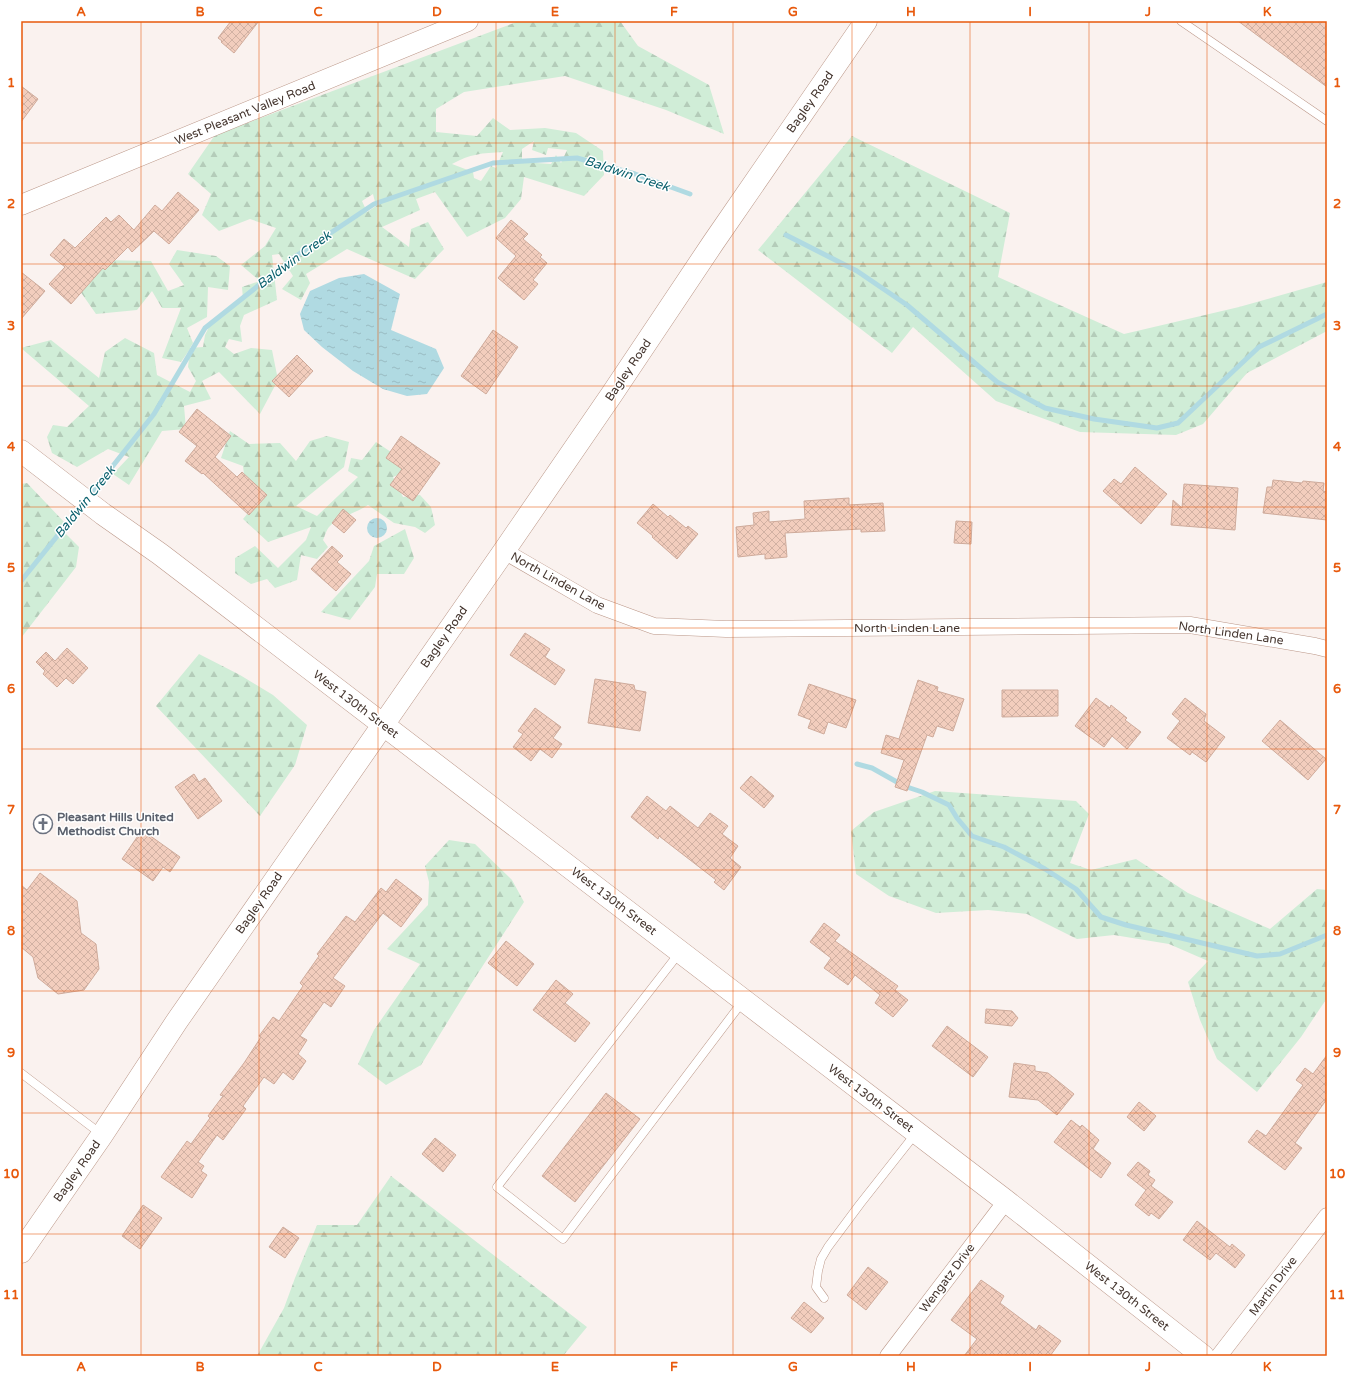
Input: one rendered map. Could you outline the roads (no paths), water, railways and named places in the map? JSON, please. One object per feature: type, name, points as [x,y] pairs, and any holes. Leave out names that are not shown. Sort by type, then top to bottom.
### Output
[{"type":"main road","name":"Bagley Road","points":[[21,1252],[102,1135],[177,1021],[504,551],[612,394],[717,236],[866,21]]},
{"type":"main road","name":"West 130th Street","points":[[21,451],[103,514],[160,554],[744,1000],[1006,1201],[1202,1356]]},
{"type":"street","name":"West Pleasant Valley Road","points":[[21,204],[468,21]]},
{"type":"street","name":"North Linden Lane","points":[[504,551],[597,605],[654,626],[734,629],[1190,625],[1327,649]]},
{"type":"street","name":"Wengatz Drive","points":[[888,1356],[1006,1201]]},
{"type":"street","name":"Martin Drive","points":[[1219,1356],[1327,1216]]},
{"type":"lane","points":[[1181,21],[1327,121]]},
{"type":"lane","points":[[680,952],[497,1187],[563,1239],[744,1000]]},
{"type":"lane","points":[[21,1073],[102,1135]]},
{"type":"lane","points":[[824,1298],[816,1287],[821,1260],[828,1247],[916,1132]]},
{"type":"water","points":[[364,274],[400,294],[391,330],[436,349],[444,368],[427,394],[407,396],[383,389],[353,371],[322,347],[304,330],[300,314],[310,291],[339,278]]},
{"type":"water","points":[[377,518],[384,521],[387,528],[384,535],[377,538],[370,535],[367,528],[370,521]]},
{"type":"waterway","name":"Baldwin Creek","points":[[89,496],[154,414],[205,328],[293,258],[374,204],[493,163],[577,158],[635,174],[690,194]]},
{"type":"waterway","points":[[786,235],[857,271],[907,305],[997,382],[1045,408],[1094,419],[1157,428],[1178,423],[1259,347],[1327,314]]},
{"type":"waterway","name":"Baldwin Creek","points":[[21,581],[83,504]]},
{"type":"waterway","points":[[857,764],[872,768],[904,786],[922,792],[949,805],[957,818],[972,836],[1004,847],[1045,869],[1076,889],[1101,917],[1126,925],[1257,956],[1280,954],[1327,935]]},
{"type":"place","name":"Pleasant Hills United Methodist Church","points":[[43,824]]}]
